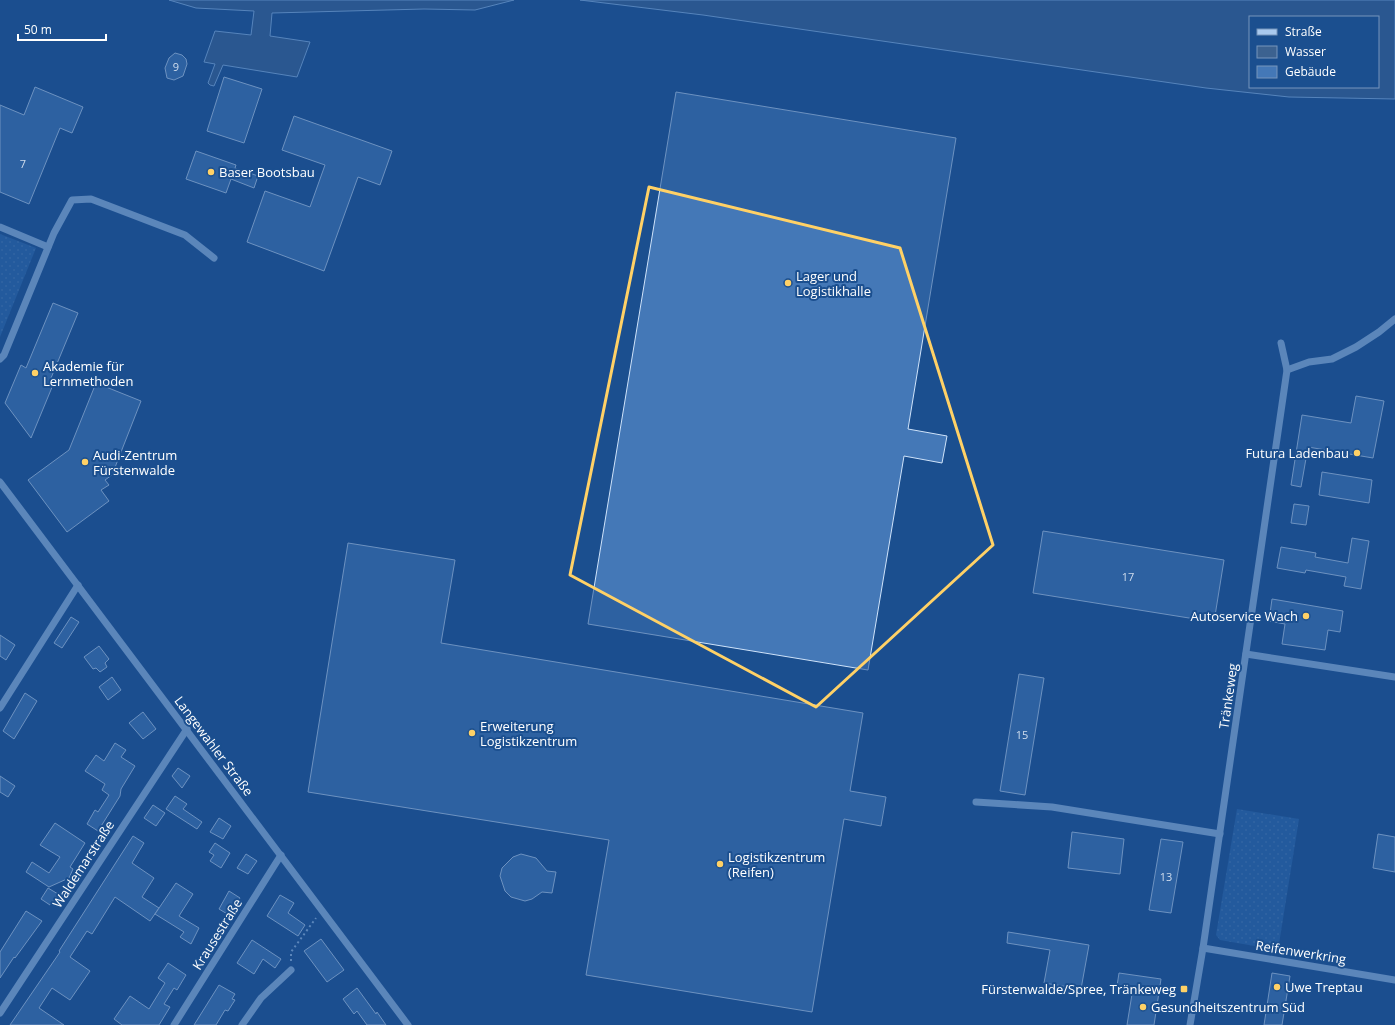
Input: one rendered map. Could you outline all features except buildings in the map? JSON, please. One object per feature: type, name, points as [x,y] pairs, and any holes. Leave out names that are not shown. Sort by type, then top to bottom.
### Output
[{"type":"street","points":[[0,359],[4,355],[48,246],[72,200],[91,199],[185,235],[214,258]]},
{"type":"street","points":[[0,227],[48,246]]},
{"type":"street","points":[[1287,370],[1309,362],[1332,359],[1362,343],[1395,319]]},
{"type":"street","name":"Tränkeweg","points":[[1190,1025],[1220,834],[1287,370],[1281,343]]},
{"type":"street","name":"Langewahler Straße","points":[[0,482],[408,1025]]},
{"type":"street","points":[[0,708],[78,585]]},
{"type":"street","points":[[1246,654],[1395,678]]},
{"type":"street","name":"Waldemarstraße","points":[[0,1013],[187,729]]},
{"type":"street","points":[[976,802],[1052,807],[1220,834]]},
{"type":"street","name":"Krausestraße","points":[[174,1025],[281,855]]},
{"type":"street","name":"Reifenwerkring","points":[[1203,948],[1395,980]]},
{"type":"street","points":[[242,1025],[261,998],[291,970]]},
{"type":"path","points":[[291,970],[291,952],[322,910]]},
{"type":"highlighted area","points":[[649,187],[900,248],[993,545],[816,707],[570,575]]},
{"type":"shaded area","points":[[0,234],[36,248],[0,337]]},
{"type":"shaded area","points":[[1237,809],[1299,819],[1278,950],[1220,940],[1216,935]]},
{"type":"water","points":[[169,0],[514,0],[475,10],[424,9],[272,13],[270,36],[310,42],[297,77],[223,65],[214,86],[208,83],[215,64],[204,62],[215,31],[251,35],[254,11],[196,8]]},
{"type":"water","points":[[580,0],[1395,0],[1395,99],[1289,97],[1206,88],[703,15]]},
{"type":"place","name":"Baser Bootsbau","points":[[211,172]]},
{"type":"place","name":"Lager und Logistikhalle","points":[[788,283]]},
{"type":"place","name":"Akademie für Lernmethoden","points":[[35,373]]},
{"type":"place","name":"Futura Ladenbau","points":[[1357,453]]},
{"type":"place","name":"Audi-Zentrum Fürstenwalde","points":[[85,462]]},
{"type":"place","name":"Autoservice Wach","points":[[1306,616]]},
{"type":"place","name":"Erweiterung Logistikzentrum","points":[[472,733]]},
{"type":"place","name":"Logistikzentrum (Reifen)","points":[[720,864]]},
{"type":"place","name":"Uwe Treptau","points":[[1277,987]]},
{"type":"place","name":"Fürstenwalde/Spree, Tränkeweg","points":[[1184,989]]},
{"type":"place","name":"Gesundheitszentrum Süd","points":[[1143,1007]]}]
